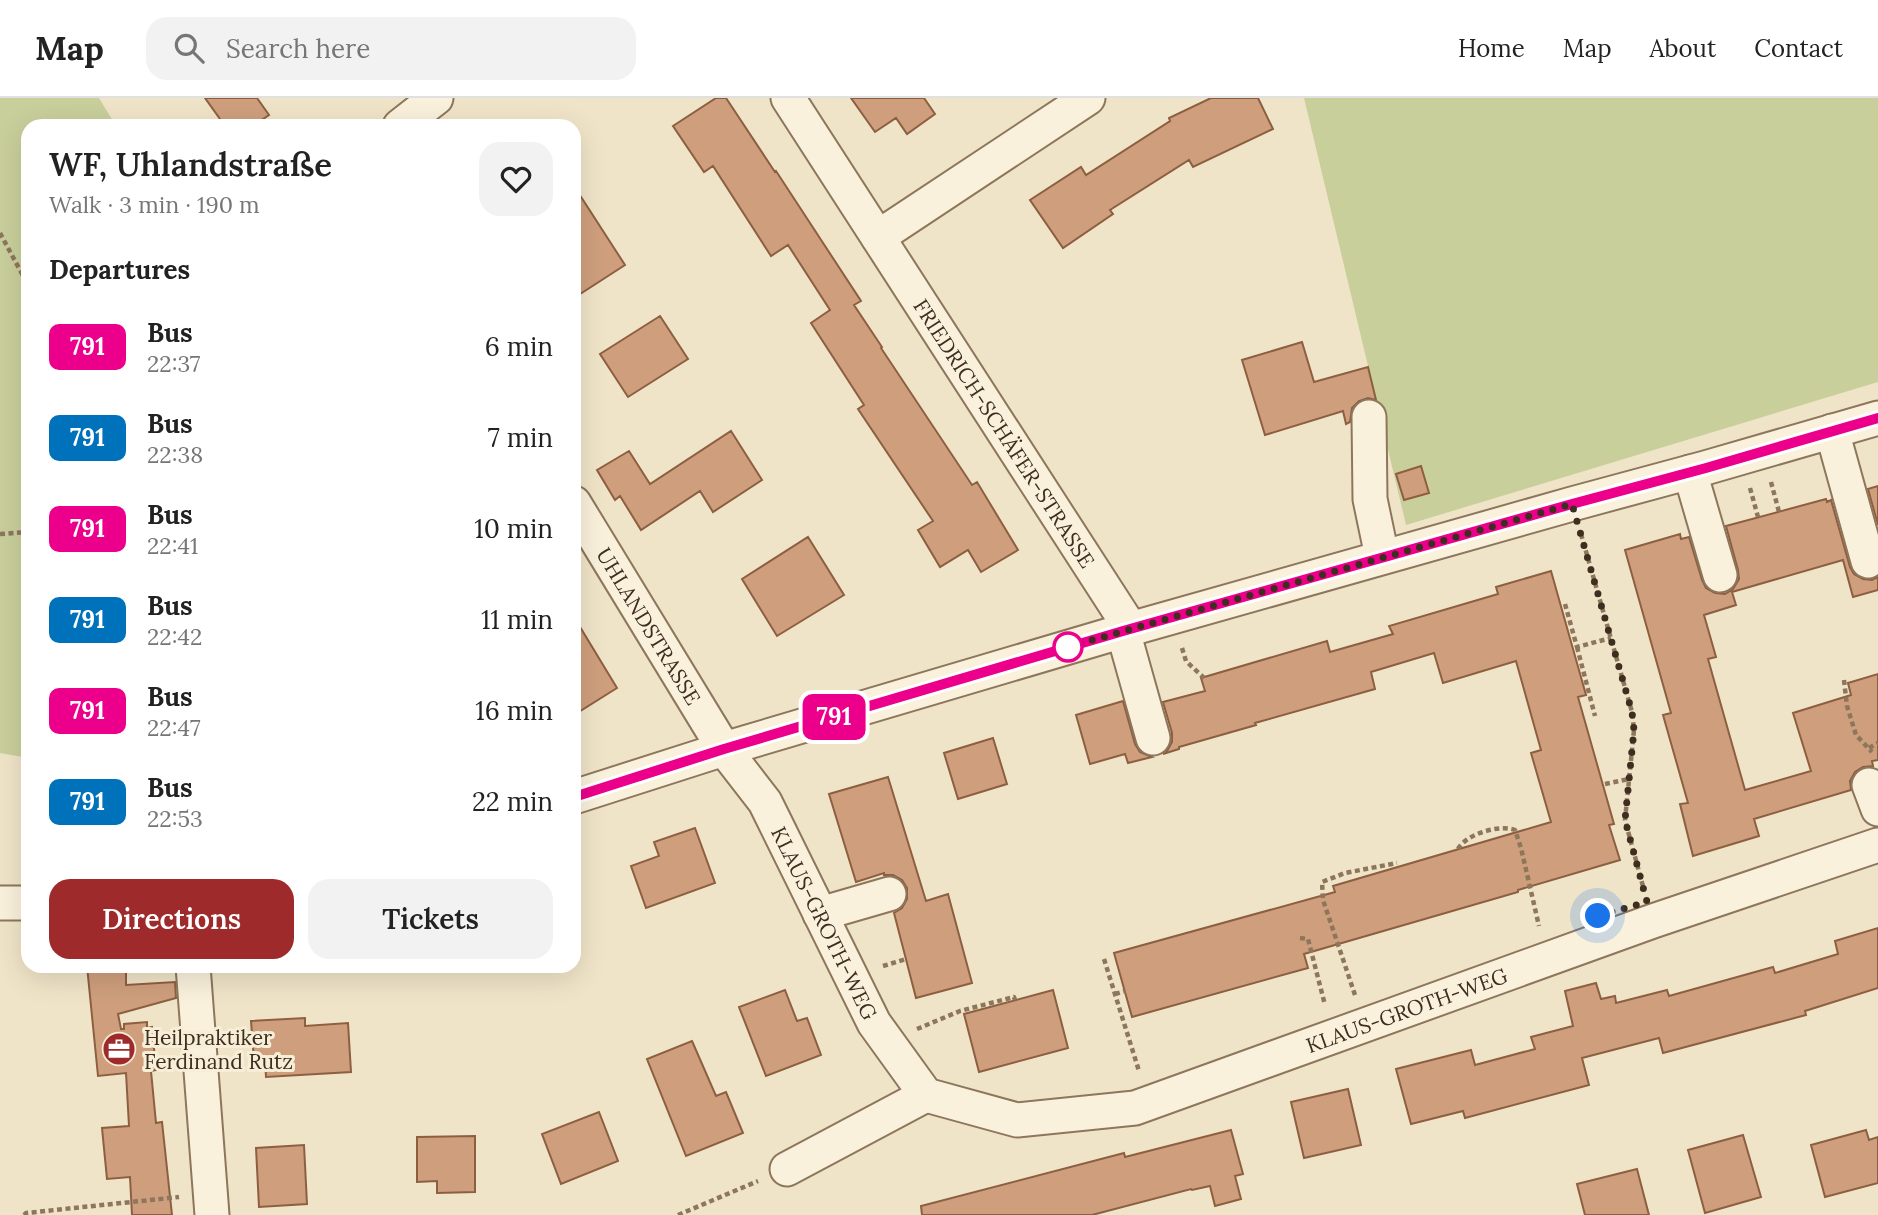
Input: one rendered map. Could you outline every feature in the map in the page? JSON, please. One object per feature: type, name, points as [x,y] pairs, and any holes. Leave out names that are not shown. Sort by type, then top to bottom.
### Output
[{"type":"street","points":[[409,119],[436,98]]},
{"type":"street","name":"FRIEDRICH-SCHÄFER-STRASSE","points":[[789,98],[1134,635],[1159,731]]},
{"type":"street","points":[[878,236],[1088,98]]},
{"type":"street","points":[[1369,417],[1370,499],[1379,542]]},
{"type":"street","points":[[581,795],[724,749],[1134,635],[1572,504],[1878,418]]},
{"type":"street","points":[[1824,434],[1856,550]]},
{"type":"street","points":[[1697,471],[1720,528]]},
{"type":"street","points":[[1697,471],[1720,575]]},
{"type":"street","name":"UHLANDSTRASSE","points":[[581,514],[724,749]]},
{"type":"street","name":"KLAUS-GROTH-WEG","points":[[724,749],[765,802],[874,1023],[926,1095],[1017,1120],[1135,1108],[1653,921],[1878,845]]},
{"type":"street","points":[[820,914],[889,894]]},
{"type":"street","points":[[0,903],[21,902]]},
{"type":"street","points":[[194,973],[211,1205]]},
{"type":"street","points":[[787,1169],[926,1095]]},
{"type":"path","points":[[0,233],[21,272]]},
{"type":"path","points":[[1769,478],[1779,512]]},
{"type":"path","points":[[1749,484],[1758,517]]},
{"type":"path","points":[[1572,504],[1632,712],[1634,730],[1625,820],[1653,921]]},
{"type":"path","points":[[0,534],[21,532]]},
{"type":"path","points":[[1565,604],[1595,716]]},
{"type":"path","points":[[1134,635],[1179,641],[1186,661],[1204,678]]},
{"type":"path","points":[[1577,648],[1611,638]]},
{"type":"path","points":[[1844,680],[1847,706],[1856,735],[1869,748],[1874,783]]},
{"type":"path","points":[[1869,748],[1878,743]]},
{"type":"path","points":[[1605,784],[1629,779]]},
{"type":"path","points":[[1458,849],[1460,844],[1472,836],[1508,827],[1515,830],[1538,924],[1543,933]]},
{"type":"path","points":[[1358,1006],[1323,900],[1322,882],[1345,873],[1397,863]]},
{"type":"path","points":[[1300,938],[1308,939],[1326,1011]]},
{"type":"path","points":[[1104,959],[1142,1082]]},
{"type":"path","points":[[1115,994],[1125,991]]},
{"type":"path","points":[[913,1031],[960,1011],[1014,997],[1015,1000]]},
{"type":"path","points":[[678,1215],[787,1169]]},
{"type":"path","points":[[24,1215],[211,1205]]},
{"type":"green space","points":[[0,98],[99,98],[112,119],[21,119],[21,757],[0,753]]},
{"type":"green space","points":[[1304,98],[1878,98],[1878,382],[1406,525]]},
{"type":"building","points":[[205,98],[257,98],[269,115],[263,119],[220,119]]},
{"type":"building","points":[[716,98],[726,98],[776,171],[861,301],[854,305],[881,348],[972,485],[977,482],[1018,550],[981,572],[968,550],[940,567],[918,530],[933,521],[858,409],[864,405],[811,323],[830,310],[788,245],[771,256],[713,166],[704,172],[673,126]]},
{"type":"building","points":[[851,98],[924,98],[935,114],[907,134],[896,118],[875,132]]},
{"type":"building","points":[[1211,98],[1258,98],[1273,129],[1193,167],[1189,160],[1110,210],[1113,214],[1063,248],[1030,200],[1081,167],[1086,175],[1170,121],[1169,118]]},
{"type":"building","points":[[581,197],[625,265],[581,293]]},
{"type":"building","points":[[660,316],[688,359],[628,397],[600,354]]},
{"type":"building","points":[[1302,342],[1314,382],[1368,367],[1376,400],[1368,398],[1359,401],[1352,408],[1350,422],[1346,424],[1343,411],[1265,435],[1242,360]]},
{"type":"building","points":[[731,431],[762,480],[713,512],[700,491],[641,530],[620,496],[615,500],[597,470],[629,451],[650,484]]},
{"type":"building","points":[[1421,466],[1429,493],[1404,500],[1396,474]]},
{"type":"building","points":[[1878,486],[1878,525],[1868,489]]},
{"type":"building","points":[[1826,499],[1827,502],[1831,500],[1854,574],[1863,579],[1872,580],[1878,577],[1878,590],[1853,597],[1843,560],[1732,592],[1736,605],[1704,615],[1716,657],[1708,659],[1745,790],[1811,771],[1793,713],[1851,695],[1848,683],[1878,674],[1878,760],[1872,761],[1873,766],[1863,767],[1855,772],[1850,781],[1851,790],[1754,819],[1759,836],[1693,856],[1680,804],[1688,803],[1663,715],[1671,713],[1625,550],[1680,534],[1681,539],[1689,537],[1706,588],[1725,594],[1733,589],[1739,579],[1726,526]]},
{"type":"building","points":[[808,537],[844,595],[777,636],[742,579]]},
{"type":"building","points":[[1551,571],[1586,695],[1578,697],[1614,824],[1609,825],[1620,860],[1304,954],[1308,968],[1132,1017],[1114,953],[1335,892],[1333,886],[1551,822],[1531,753],[1541,750],[1516,661],[1443,683],[1434,653],[1371,672],[1375,689],[1255,723],[1256,725],[1163,754],[1172,742],[1172,733],[1163,702],[1205,691],[1201,678],[1327,641],[1330,652],[1393,634],[1389,626],[1498,594],[1496,587]]},
{"type":"building","points":[[581,629],[617,688],[581,711]]},
{"type":"building","points":[[1123,701],[1135,744],[1140,752],[1152,757],[1128,763],[1125,754],[1090,764],[1076,715]]},
{"type":"building","points":[[993,738],[1007,784],[958,799],[944,753]]},
{"type":"building","points":[[888,777],[926,901],[948,894],[972,983],[916,998],[894,913],[902,908],[907,899],[907,888],[902,880],[884,873],[856,882],[829,794]]},
{"type":"building","points":[[695,828],[715,883],[646,908],[631,866],[659,856],[654,842]]},
{"type":"building","points":[[1878,928],[1878,988],[1805,1011],[1806,1015],[1663,1053],[1659,1038],[1582,1058],[1589,1085],[1465,1118],[1463,1111],[1411,1124],[1396,1069],[1471,1050],[1475,1065],[1535,1049],[1531,1037],[1573,1026],[1565,991],[1596,983],[1601,999],[1615,996],[1616,1003],[1667,990],[1669,996],[1773,967],[1775,973],[1838,954],[1835,941]]},
{"type":"building","points":[[88,973],[126,973],[126,985],[175,982],[176,998],[118,1014],[121,1029],[124,1029],[124,1024],[147,1022],[147,1028],[152,1027],[156,1070],[151,1071],[156,1123],[162,1122],[172,1215],[132,1215],[130,1177],[107,1179],[102,1128],[129,1126],[126,1073],[98,1076]]},
{"type":"building","points":[[785,990],[797,1021],[807,1018],[821,1055],[766,1076],[739,1007]]},
{"type":"building","points":[[1053,990],[1068,1048],[979,1072],[964,1014]]},
{"type":"building","points":[[305,1018],[305,1026],[348,1023],[351,1072],[266,1077],[265,1060],[254,1060],[251,1021]]},
{"type":"building","points":[[692,1041],[716,1096],[726,1092],[743,1133],[686,1156],[647,1059]]},
{"type":"building","points":[[1348,1089],[1361,1145],[1304,1158],[1291,1102]]},
{"type":"building","points":[[599,1112],[618,1161],[561,1184],[542,1134]]},
{"type":"building","points":[[1231,1130],[1243,1174],[1235,1176],[1241,1199],[1215,1206],[1210,1186],[1092,1215],[922,1215],[921,1206],[1124,1153],[1125,1157]]},
{"type":"building","points":[[1866,1130],[1869,1140],[1878,1137],[1878,1183],[1825,1197],[1811,1145]]},
{"type":"building","points":[[1743,1135],[1761,1197],[1705,1213],[1688,1150]]},
{"type":"building","points":[[475,1136],[475,1192],[437,1193],[437,1181],[417,1182],[417,1137]]},
{"type":"building","points":[[304,1145],[307,1204],[259,1207],[256,1148]]},
{"type":"building","points":[[1637,1169],[1649,1215],[1585,1215],[1577,1184]]},
{"type":"bus line","name":"791","points":[[581,795],[724,749],[1123,631],[1878,418]]},
{"type":"place","name":"Heilpraktiker Ferdinand Rutz","points":[[119,1049]]},
{"type":"route","points":[[1068,647],[1572,504],[1632,712],[1634,730],[1625,820],[1647,902],[1598,916]]}]
